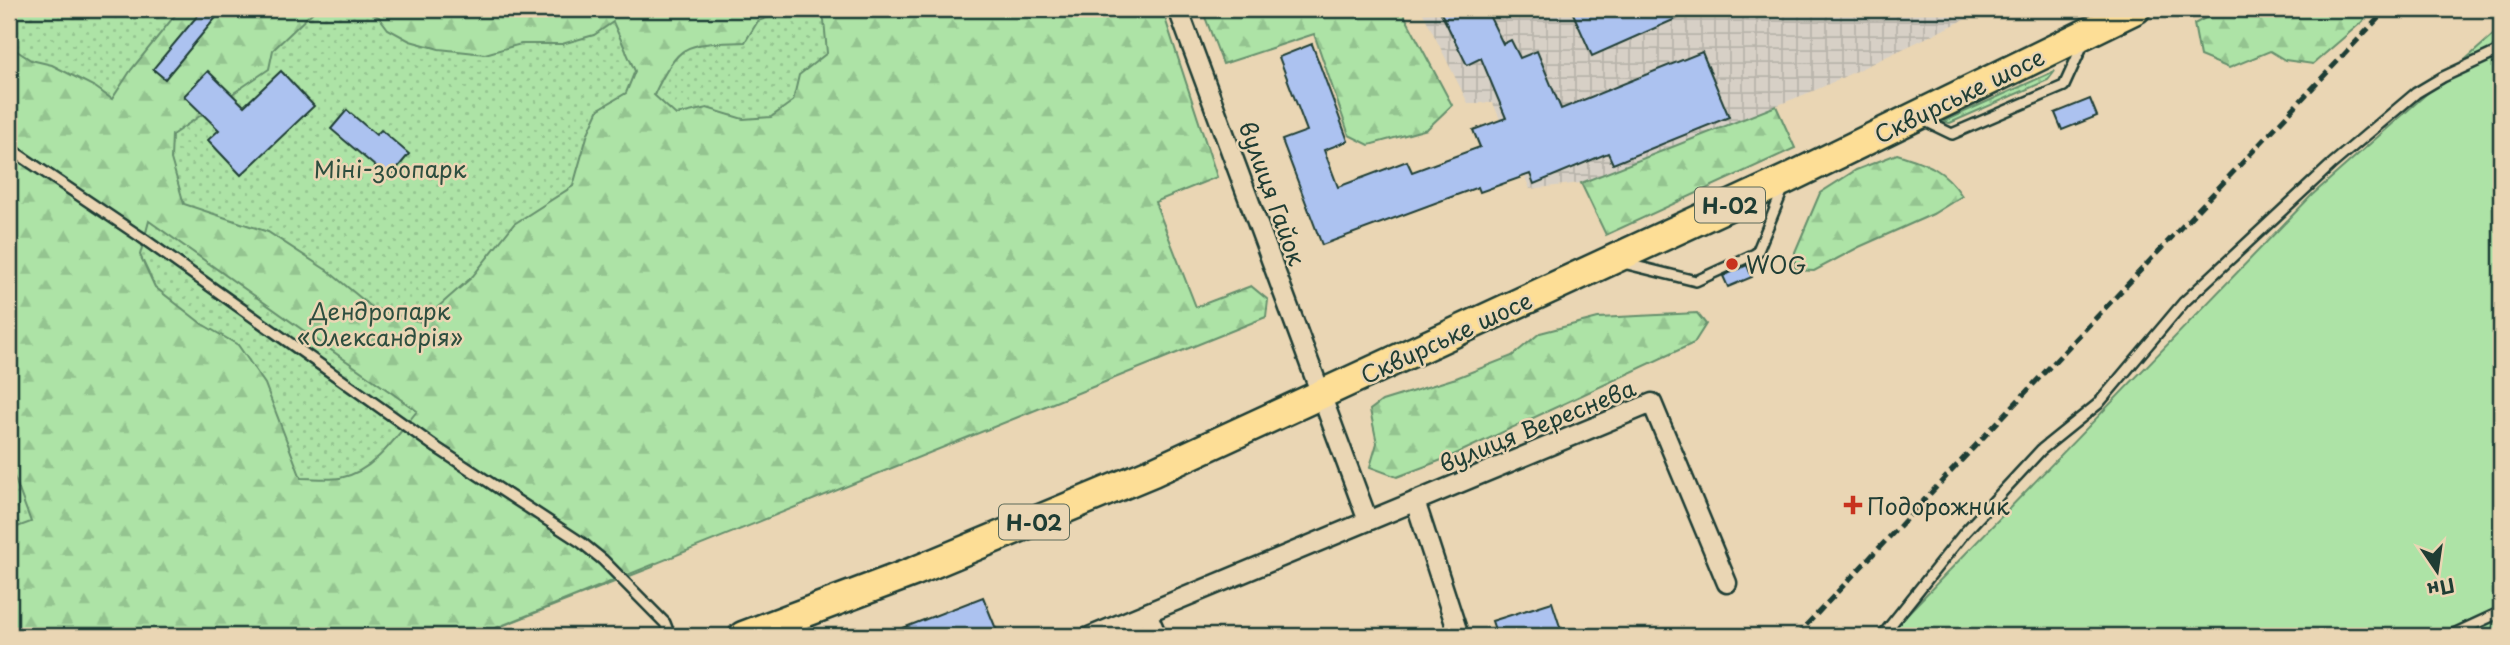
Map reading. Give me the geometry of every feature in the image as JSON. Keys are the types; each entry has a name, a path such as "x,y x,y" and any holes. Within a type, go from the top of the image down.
{"main road":[{"name":"Сквирське шосе","path":"743,636 913,572 1153,472 1787,179 2136,9"}],"street":[{"name":"вулиця Гайок","path":"1178,9 1368,521"},
{"name":"вулиця Вереснева","path":"1415,501 1653,403 1727,583"},
{"path":"1091,636 1415,501 1459,636"},
{"path":"1147,613 1157,636"}],"lane":[{"path":"1915,117 1952,134 2064,86 2088,32"},
{"path":"1882,636 1965,533 2041,450 2098,404 2184,302 2332,164 2416,93 2442,77 2501,50"},
{"path":"9,148 141,237 437,448 582,543 603,560 664,623 670,636"},
{"path":"1611,260 1696,281 1744,259 1757,253 1787,179"},
{"path":"2449,636 2501,612"}],"shaded area":[{"path":"1421,9 1987,9 1818,89 1591,180 1530,189 1493,103 1468,103"}],"green space":[{"name":"Дендропарк «Олександрія»","path":"9,9 1020,9 653,567 476,636 9,636"},
{"name":"Дендропарк «Олександрія»","path":"180,9 316,9 273,50 269,69 172,135 171,159 184,204 268,232 328,271 373,308 421,322 472,277 514,224 573,186 588,133 599,109 626,93 635,71 613,22 594,35 562,44 521,44 485,54 439,49 410,41 388,29 379,17 363,9 785,9 786,11 758,21 745,42 706,44 680,53 654,95 676,115 707,108 743,119 771,117 793,101 799,75 827,53 824,20 816,9 1162,9 1217,177 1155,202 1196,307 1251,286 1268,300 1266,317 476,636 9,636 9,530 31,522 9,463 9,46 31,60 52,65 95,87 112,99 131,70","holes":["149,221 417,411 384,452 364,469 340,478 301,478 265,384 238,345 202,324 155,287 140,255"]},
{"path":"1202,9 1401,9 1452,105 1427,129 1369,145 1349,135 1314,34 1223,64"},
{"path":"2222,9 2377,9 2313,64 2285,60 2270,51 2229,68 2200,56 2194,24"},
{"path":"2501,28 2501,636 1886,636 2312,195"},
{"path":"2055,71 2048,80 1950,123 1942,122"},
{"path":"1776,106 1795,148 1606,235 1581,183"},
{"path":"1897,154 1942,173 1962,196 1933,214 1859,247 1814,271 1795,270 1795,252 1820,193 1856,170"},
{"path":"1697,313 1706,324 1694,343 1447,458 1397,477 1370,467 1377,443 1370,410 1382,401 1456,378 1512,356 1540,333 1598,318"}],"building":[{"path":"203,9 223,9 165,79 153,69"},
{"path":"1439,9 1486,9 1503,44 1511,40 1520,58 1537,51 1561,109 1702,52 1729,117 1613,164 1608,153 1534,184 1530,174 1480,192 1478,187 1322,245 1282,140 1307,131 1279,57 1312,44 1348,141 1324,150 1338,187 1407,161 1412,172 1480,147 1473,130 1506,118 1481,58 1467,65"},
{"path":"1571,9 1698,9 1592,56"},
{"path":"208,71 244,106 281,71 314,106 241,175 208,140 219,130 184,96"},
{"path":"2090,99 2097,116 2062,130 2055,113"},
{"path":"347,110 376,135 381,130 409,154 389,178 331,129"},
{"path":"1747,265 1752,277 1728,287 1723,276"},
{"path":"983,597 999,636 885,636 885,635"},
{"path":"1552,602 1563,636 1497,636 1492,621"}],"railway":[{"path":"1796,636 2387,9"}],"place":[{"name":"WOG","path":"1732,264"},
{"name":"Подорожник","path":"1853,505"}],"park label":[{"name":"Міні-зоопарк","path":"390,168"}]}
